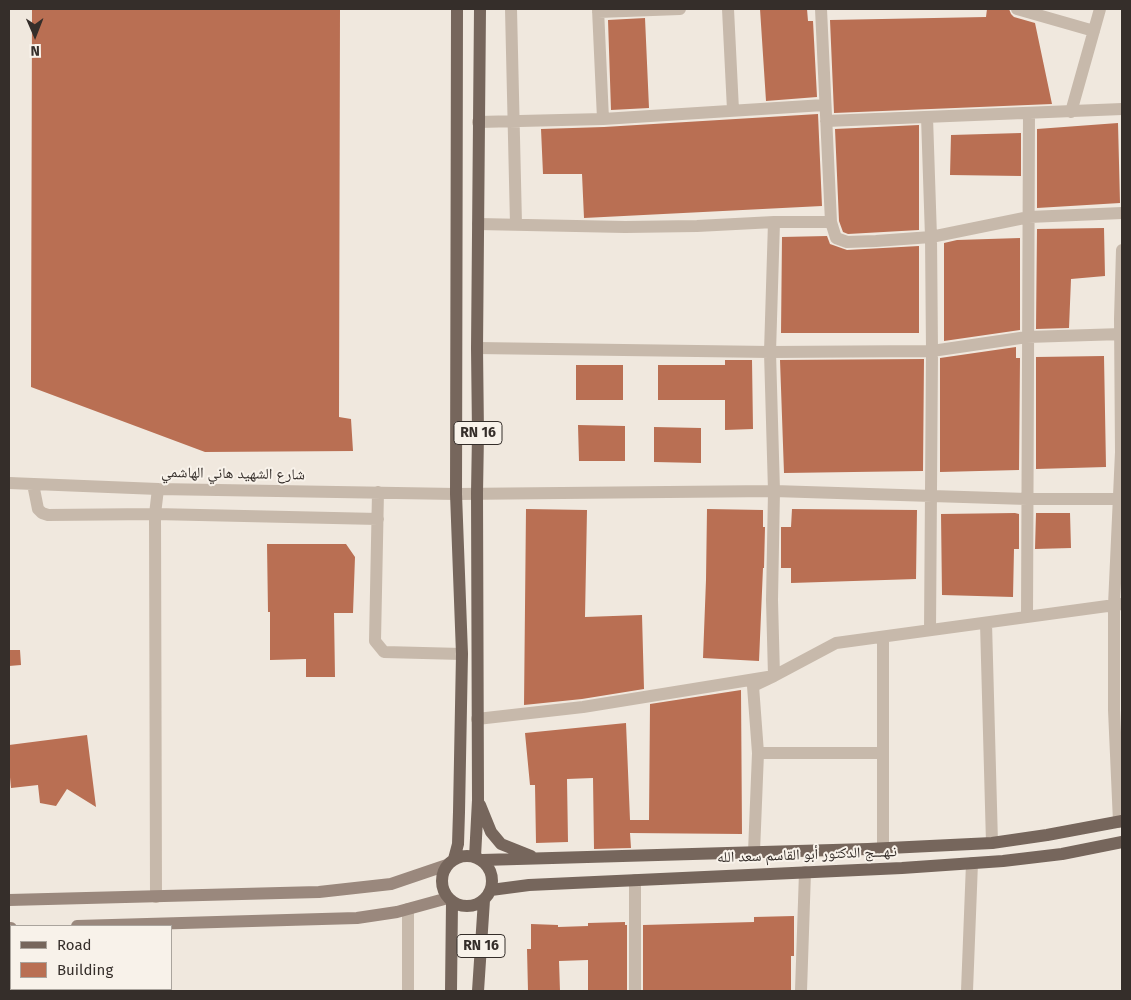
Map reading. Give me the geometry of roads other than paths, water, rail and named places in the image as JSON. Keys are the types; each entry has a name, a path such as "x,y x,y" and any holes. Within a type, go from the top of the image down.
{"main road":[{"name":"RN 16","path":"451,862 458,844 462,654 456,494 457,9"},
{"name":"RN 16","path":"478,859 477,348 480,9"},
{"path":"456,434 478,434"},
{"path":"478,800 488,826 501,844 538,859"},
{"name":"نـهـــج الدكتور أبو القاسم سعد الله","path":"478,859 538,859 992,843 1121,822"},
{"name":"نـهـــج الدكتور أبو القاسم سعد الله","path":"488,895 529,885 972,863 1062,854 1122,842"},
{"path":"9,900 156,898 319,892 390,884 465,856 478,859 488,866 493,882 488,895 472,906 458,905 450,900 442,885 442,878 451,862"},
{"name":"RN 16","path":"478,991 488,895"},
{"name":"RN 16","path":"450,900 452,991"},
{"path":"112,925 357,918 450,900"}],"street":[{"path":"511,9 516,224"},
{"path":"602,119 598,10 680,9"},
{"path":"728,9 733,110"},
{"path":"821,9 830,222 836,238 847,242 931,237 1029,217 1122,213"},
{"path":"1017,9 1094,31"},
{"path":"1071,112 1100,9"},
{"path":"478,122 602,119 824,105"},
{"path":"826,121 1122,109"},
{"path":"1028,617 1027,337 1029,113"},
{"path":"927,117 932,351 930,630"},
{"path":"478,224 697,226 774,222 830,222"},
{"path":"774,222 770,352 774,491 772,600 774,676"},
{"path":"1121,822 1114,710 1121,452 1122,250"},
{"path":"477,348 770,352 932,351 1027,337 1121,334"},
{"name":"شارع الشهيد هاني الهاشمي","path":"9,483 158,489 456,494 774,491 1027,499 1120,499"},
{"path":"33,484 38,508 42,513 48,515 155,514 378,519"},
{"path":"156,898 155,514 158,489"},
{"path":"378,492 374,641 384,652 462,654"},
{"path":"754,852 758,753 753,686 836,643 1118,604"},
{"path":"986,623 992,843"},
{"path":"883,637 883,848"},
{"path":"478,719 583,707 774,676"},
{"path":"758,753 883,752"},
{"path":"967,991 972,863"},
{"path":"801,991 805,872"},
{"path":"635,880 635,991"},
{"path":"408,909 408,991"}]}
